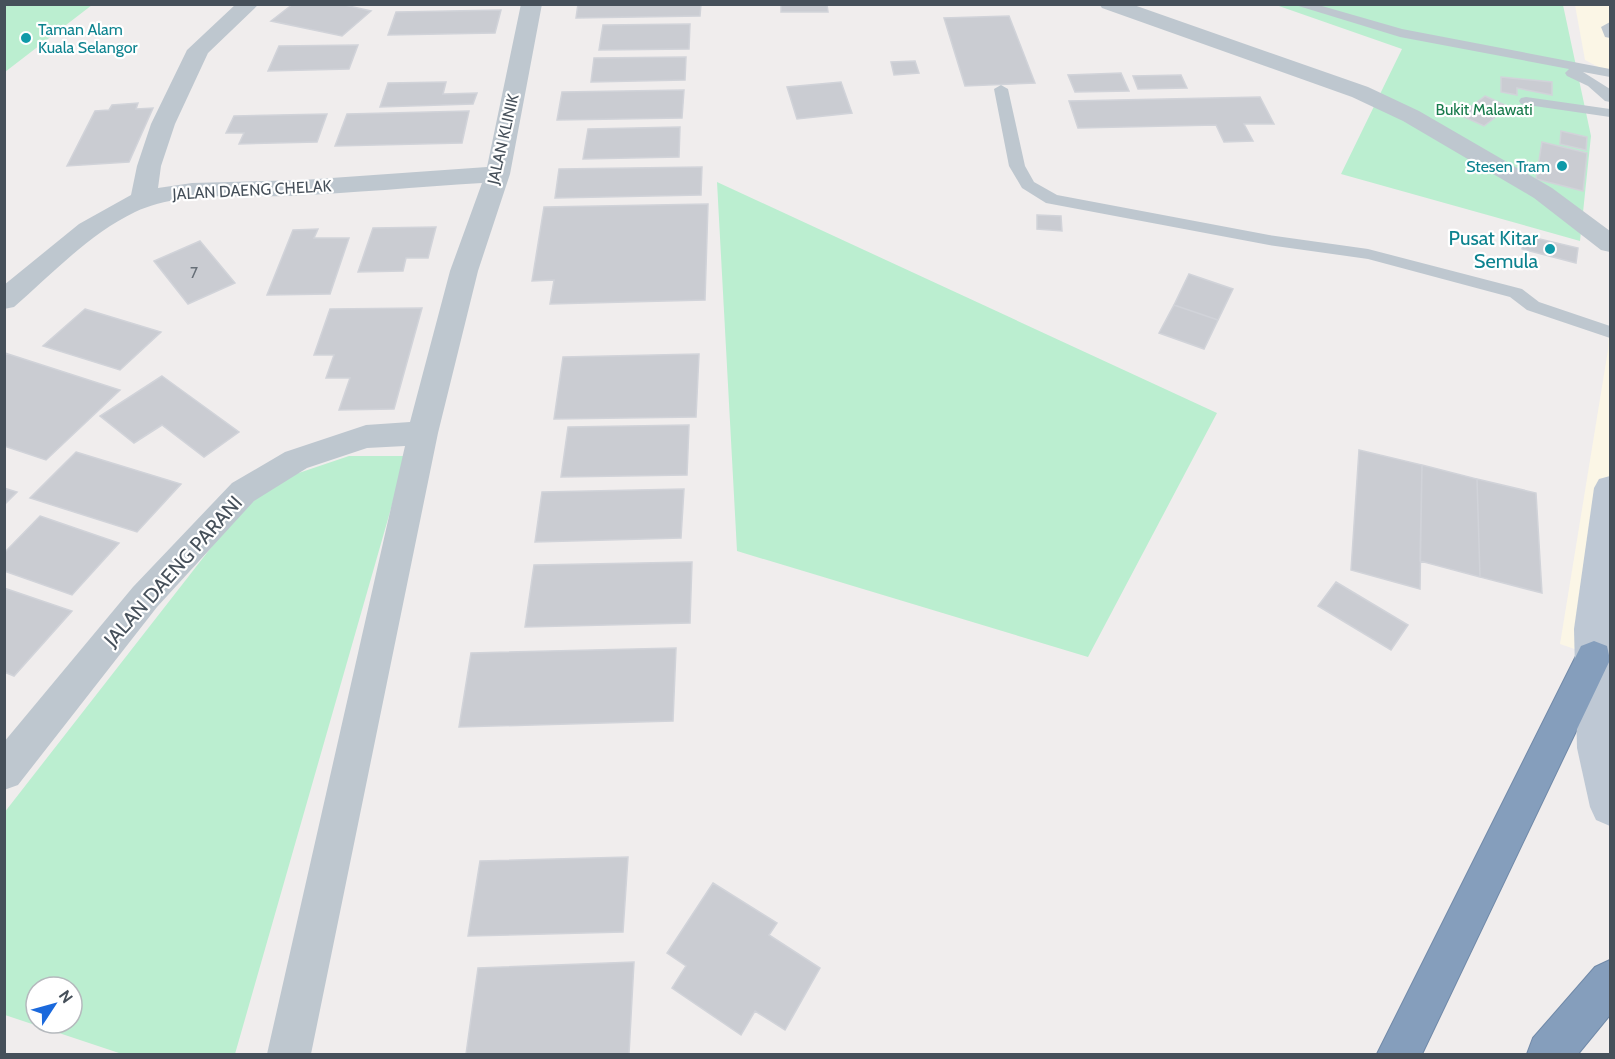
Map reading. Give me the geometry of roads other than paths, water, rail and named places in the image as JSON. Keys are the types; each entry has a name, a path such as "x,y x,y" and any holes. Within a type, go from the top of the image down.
{"highway":[{"path":"1399,1054 1594,657"},
{"path":"1549,1054 1611,982"}],"street":[{"path":"143,200 149,166 163,124 198,50 249,4"},
{"name":"JALAN KLINIK","path":"289,1054 316,919 423,433 464,271 498,174 532,4"},
{"path":"1109,4 1360,93 1401,111 1543,193 1611,244"},
{"name":"JALAN DAENG CHELAK","path":"4,300 75,242 107,219 143,200 168,194 320,187 498,174"},
{"name":"JALAN DAENG PARANI","path":"4,772 145,597 243,492 296,460 366,437 423,433"},
{"path":"1611,488 1592,629 1596,748 1611,807"}],"lane":[{"path":"1298,4 1400,33 1611,73"},
{"path":"1611,26 1608,27 1611,34"},
{"path":"1533,59 1587,78 1607,92 1611,98"},
{"path":"1001,89 1017,166 1028,185 1052,199 1246,236 1368,254 1516,293 1533,306 1611,332"},
{"path":"1526,101 1611,113"}],"place":[{"name":"Taman Alam Kuala Selangor","path":"26,38"},
{"name":"Stesen Tram","path":"1562,166"},
{"name":"Pusat Kitar Semula","path":"1550,249"}],"park label":[{"name":"Bukit Malawati","path":"1484,109"}]}
